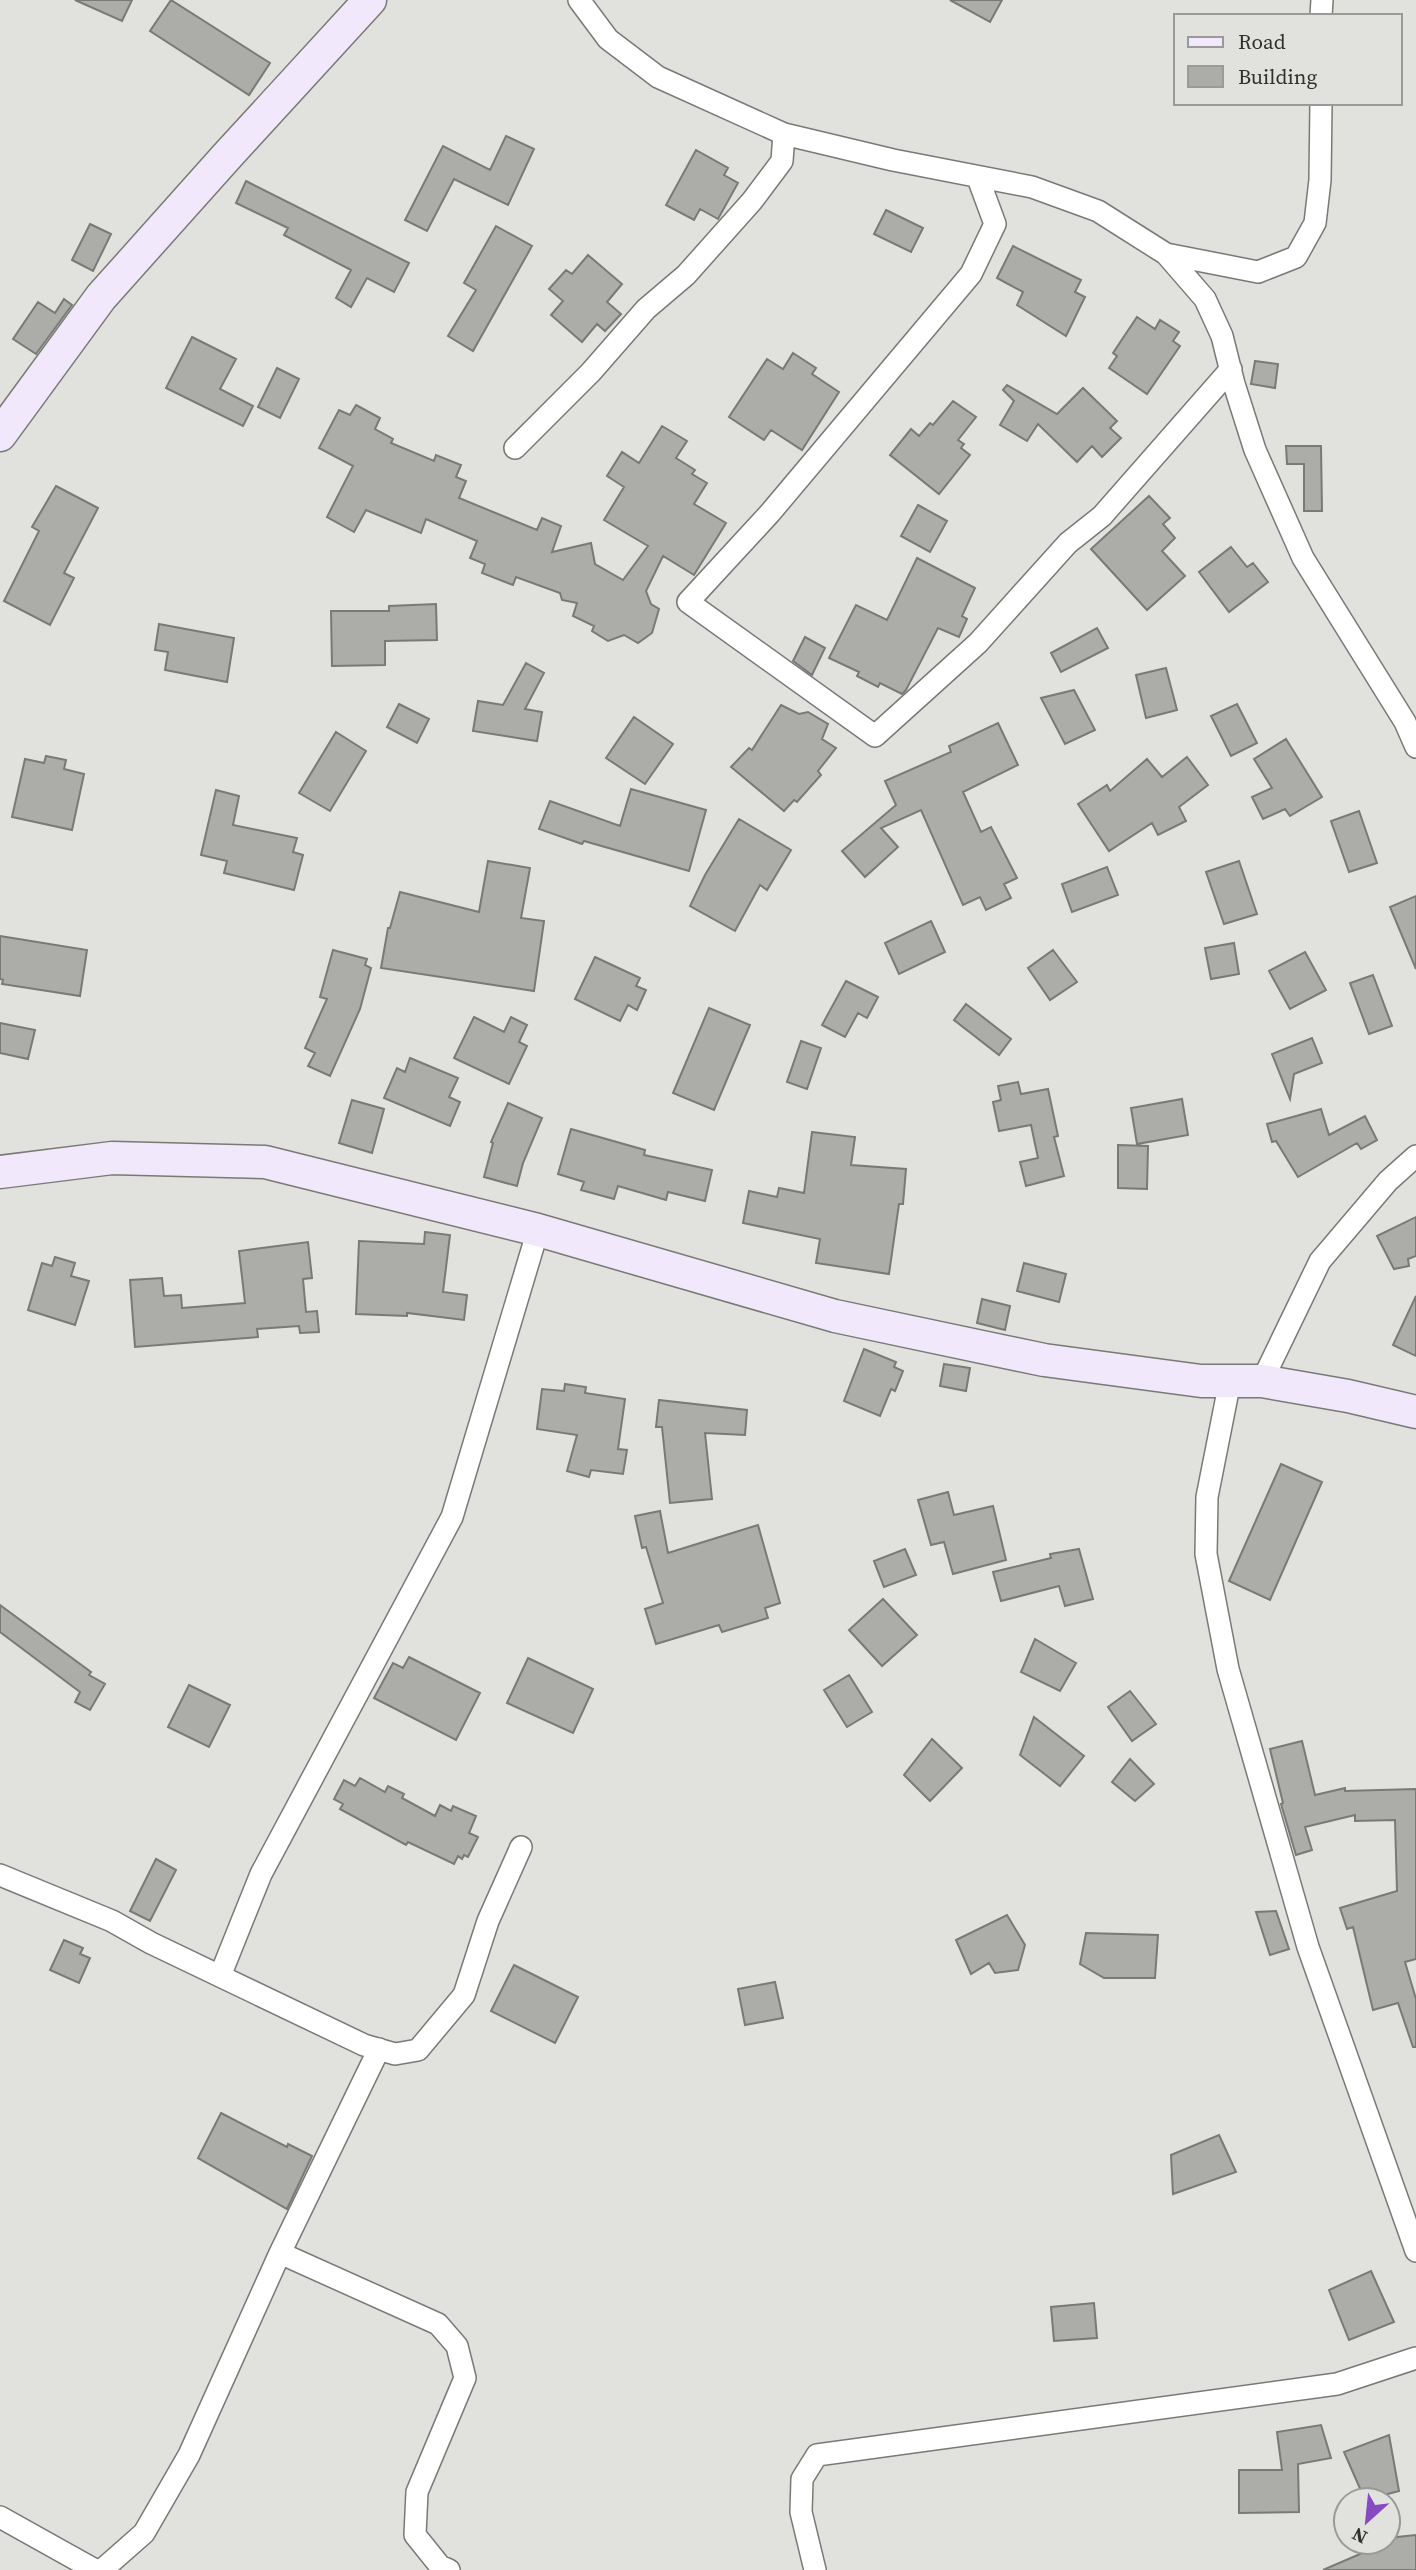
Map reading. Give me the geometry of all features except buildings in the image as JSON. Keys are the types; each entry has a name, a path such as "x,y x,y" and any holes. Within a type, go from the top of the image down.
{"street":[{"path":"0,435 101,297 370,0"},
{"path":"579,0 608,39 658,77 784,134 840,149 1032,187 1098,211 1166,254 1205,299 1222,336 1255,450 1303,558 1405,722 1416,747"},
{"path":"1166,254 1258,272 1296,257 1315,223 1320,180 1321,105"},
{"path":"515,448 591,372 646,309 686,275 752,201 782,161 784,134"},
{"path":"978,178 995,224 971,274 770,513 688,602 875,736 978,643 1069,542 1102,516 1231,369"},
{"path":"1262,1381 1320,1261 1388,1181 1416,1156"},
{"path":"0,1172 112,1158 265,1162 538,1230 835,1316 1044,1360 1201,1381 1262,1381 1348,1396 1416,1412"},
{"path":"219,1976 261,1874 452,1517 538,1230"},
{"path":"1230,1381 1207,1497 1206,1554 1228,1669 1308,1947 1416,2251"},
{"path":"0,1875 112,1921 151,1943 364,2045 395,2054 418,2050 464,1995 488,1922 521,1847"},
{"path":"102,2570 144,2533 189,2455 279,2253 379,2049"},
{"path":"279,2253 438,2324 457,2346 465,2378 417,2492 415,2535 440,2566 449,2570"},
{"path":"815,2570 801,2512 802,2480 817,2455 1337,2384 1416,2358"},
{"path":"0,2516 95,2570"}]}
